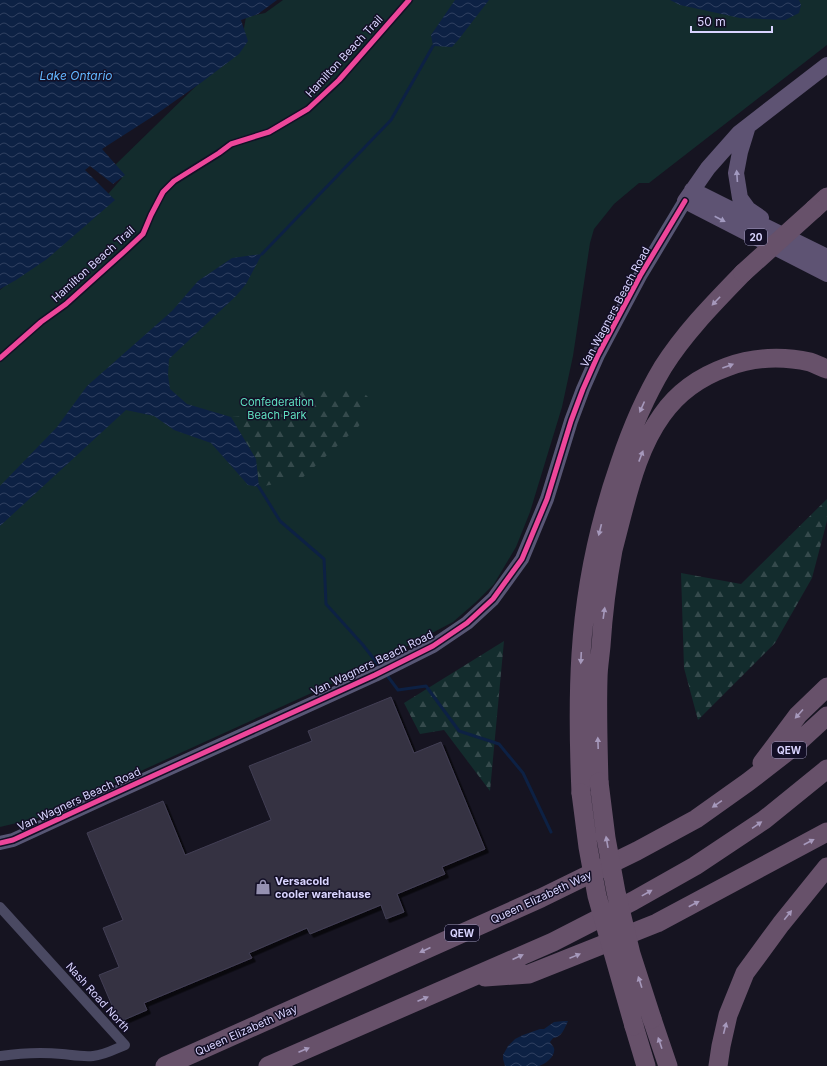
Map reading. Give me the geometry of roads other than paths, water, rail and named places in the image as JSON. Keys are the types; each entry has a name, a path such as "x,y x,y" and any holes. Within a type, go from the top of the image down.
{"highway":[{"path":"646,1066 597,896 588,848 581,793 578,746 581,654 585,609 597,544 611,489 626,444 643,404 663,367 710,307 743,273 820,203"},
{"path":"668,1066 631,954 616,892 606,838 599,782 597,727 598,678 603,615 614,550 628,493 641,454 651,432 663,413 693,384 715,371 734,364 755,359 784,359 810,362 827,369"},
{"path":"748,782 798,715 827,687"},
{"name":"Queen Elizabeth Way","path":"165,1066 541,898 638,851 696,819 748,782 792,748 827,716"},
{"path":"268,1066 553,942 633,901 696,866 764,820 827,769"},
{"path":"470,978 529,974 656,923 827,832"},
{"path":"718,1066 720,1046 728,1016 745,973 781,924 827,867"}],"main road":[{"path":"689,195 713,162 739,133 827,65"},
{"path":"749,125 740,152 736,173 740,198 748,210 764,221 772,229"},
{"name":"20","path":"689,195 748,218 827,257"},
{"name":"20","path":"689,195 827,274"}],"street":[{"name":"Van Wagners Beach Road","path":"0,843 13,840 433,646 467,623 493,599 522,559 547,499 571,421 598,355 640,276 689,195"},
{"name":"Nash Road North","path":"0,907 125,1045 105,1054 85,1057 40,1052 0,1056"}],"water":[{"name":"Lake Ontario","path":"0,0 277,0 258,14 241,20 248,41 239,54 155,115 102,149 125,175 113,184 90,166 85,170 115,200 47,259 0,289"},
{"path":"455,0 489,0 452,47 433,46 431,35"},
{"path":"670,0 799,0 801,5 799,13 785,20 740,18 680,5"},
{"path":"262,254 246,284 236,296 169,359 168,375 170,389 187,404 231,417 256,459 259,487 248,485 211,443 174,430 154,416 126,410 0,526 0,486 57,427 87,386 172,311 198,281 232,258"},
{"path":"568,1021 562,1032 550,1042 554,1048 554,1051 552,1057 547,1062 539,1066 505,1066 503,1055 508,1046 515,1039 540,1029 544,1029 554,1022"}],"waterway":[{"path":"262,254 391,120 433,46"},
{"path":"259,487 280,521 324,559 326,604 363,645 381,668"},
{"path":"386,674 398,690 426,686 459,731 499,744 523,773 551,832"}],"place":[{"name":"Versacold cooler warehause","path":"263,887"}],"park label":[{"name":"Confederation Beach Park","path":"277,408"}]}
